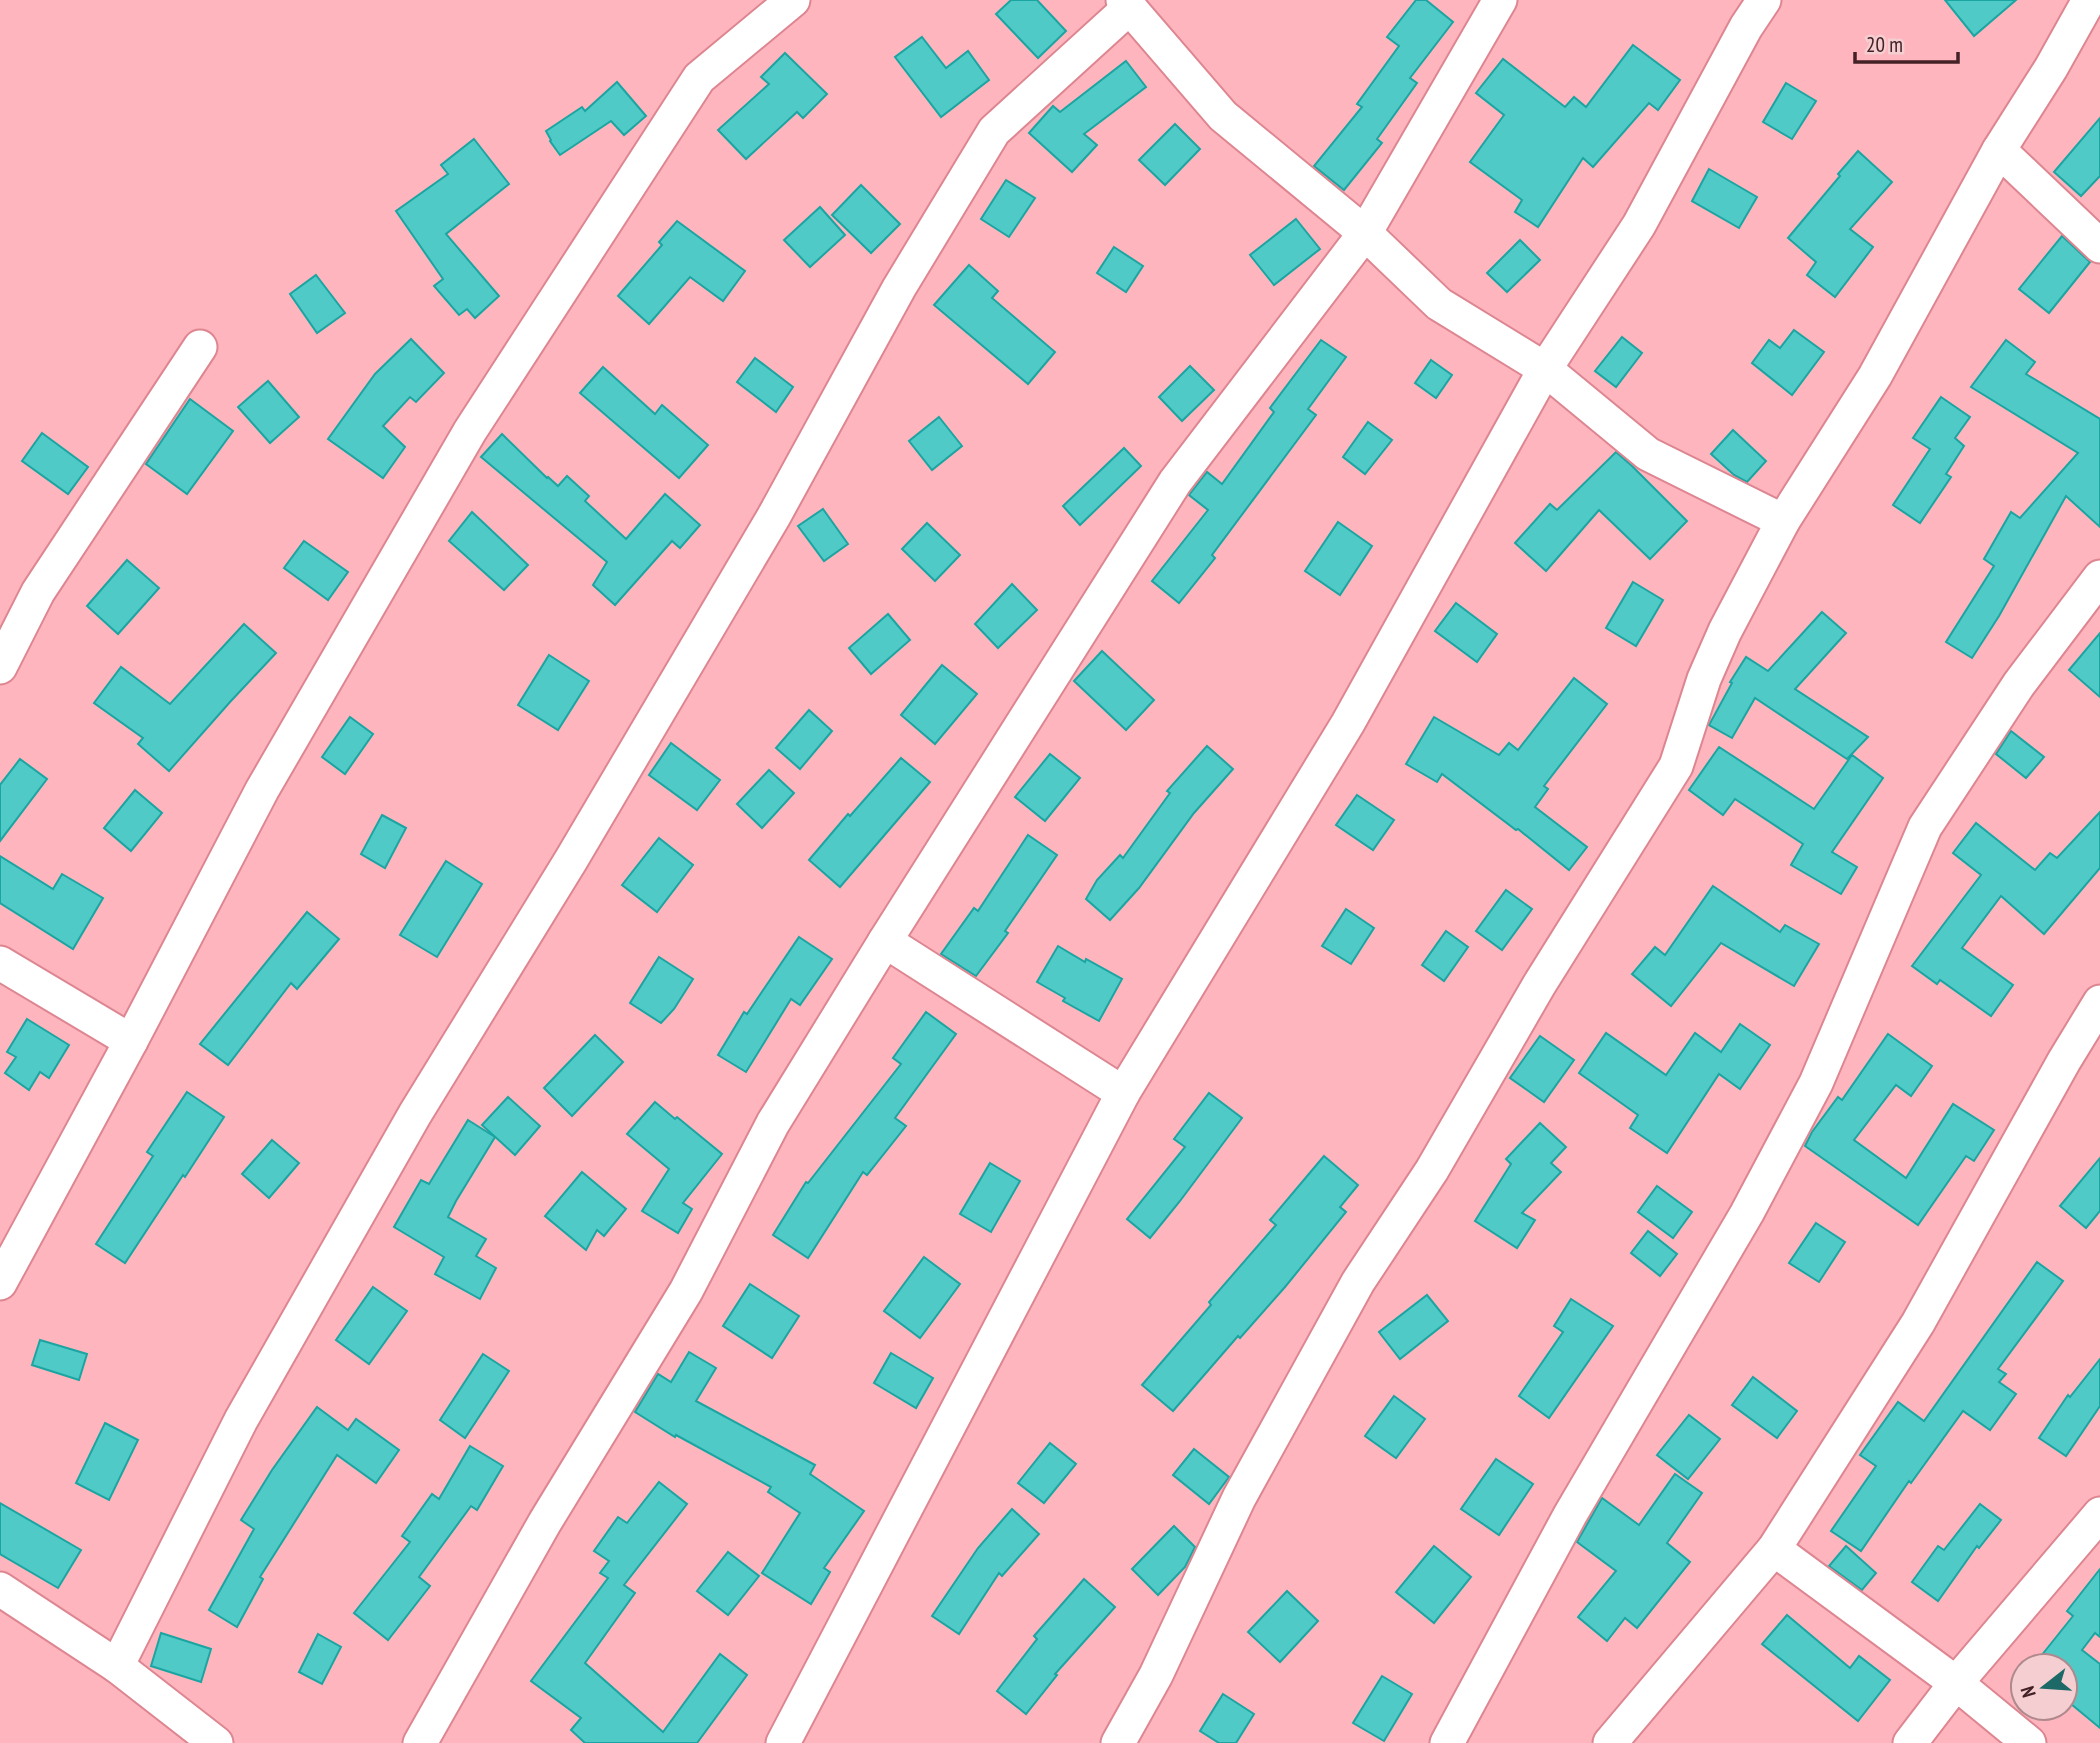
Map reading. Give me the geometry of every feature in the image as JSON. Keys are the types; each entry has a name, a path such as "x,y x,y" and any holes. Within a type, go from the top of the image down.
{"street":[{"path":"0,1283 131,1041 262,790 470,431 699,78 793,0"},
{"path":"420,1743 545,1522 686,1291 773,1123 885,941 1175,482 1365,233 1500,0"},
{"path":"783,1743 1123,1093 1348,723 1545,369 1639,225 1746,27 1764,0"},
{"path":"1118,1743 1156,1675 1239,1498 1358,1282 1432,1170 1539,985 1676,766 1704,679 1725,631 1783,521 1875,376 1999,150 2051,68 2089,0"},
{"path":"117,1666 241,1420 415,1114 571,860 774,516 899,288 994,131 1126,3 1223,116 1365,233 1439,304 1545,369 1648,454 1783,521"},
{"path":"1999,150 2100,246"},
{"path":"0,667 38,592 201,347"},
{"path":"1447,1743 1570,1516 1747,1213 1816,1083 1925,827 2019,684 2100,578"},
{"path":"885,941 1123,1093"},
{"path":"0,963 131,1041"},
{"path":"1611,1743 1774,1549 1918,1323 2063,1061 2100,1002"},
{"path":"1910,1743 1956,1683 2100,1514"},
{"path":"1774,1549 1956,1683 2029,1743"},
{"path":"0,1590 117,1666 216,1743"}],"building":[{"path":"1011,0 1037,0 1066,31 1038,58 996,14"},
{"path":"1416,0 1426,0 1453,22 1410,78 1417,83 1377,139 1382,143 1344,190 1314,166 1362,107 1357,104 1399,46 1387,37"},
{"path":"1945,0 2016,0 1974,36"},
{"path":"922,37 946,68 968,51 989,80 941,117 895,57"},
{"path":"1633,45 1680,80 1658,110 1649,103 1593,167 1583,158 1538,227 1515,212 1522,200 1470,162 1504,115 1476,93 1503,59 1565,107 1574,97 1586,107"},
{"path":"785,53 827,94 803,118 797,112 746,159 718,130 769,84 761,77"},
{"path":"1126,61 1146,87 1084,134 1097,145 1072,172 1029,133 1053,106 1060,112"},
{"path":"617,82 646,116 624,135 611,121 560,155 546,131 582,107 585,111"},
{"path":"1786,83 1816,101 1792,139 1763,122"},
{"path":"2100,118 2100,176 2081,196 2054,172"},
{"path":"1175,124 1200,149 1165,185 1139,160"},
{"path":"474,139 509,184 446,234 499,296 475,318 467,309 459,315 434,286 443,279 396,211 448,174 441,165"},
{"path":"1858,151 1892,182 1850,229 1873,247 1835,297 1807,275 1816,262 1788,238"},
{"path":"1709,169 1757,197 1739,228 1692,201"},
{"path":"1006,180 1035,198 1009,237 981,219"},
{"path":"861,185 900,224 871,253 832,215"},
{"path":"820,207 845,235 810,267 784,240"},
{"path":"1296,219 1320,249 1274,285 1250,255"},
{"path":"677,221 745,271 723,301 690,277 649,324 618,296 662,245 659,242"},
{"path":"2062,236 2090,262 2049,313 2019,289"},
{"path":"1520,240 1540,260 1507,292 1487,273"},
{"path":"1114,247 1143,266 1126,292 1097,273"},
{"path":"969,265 998,291 992,298 1055,352 1028,384 934,305"},
{"path":"316,275 345,313 317,333 290,294"},
{"path":"1794,330 1824,352 1792,395 1752,363 1769,340 1780,348"},
{"path":"1622,337 1642,353 1616,387 1595,371"},
{"path":"411,339 444,373 416,402 410,397 383,426 405,447 383,478 328,439 375,374"},
{"path":"1321,340 1346,357 1308,409 1316,415 1212,555 1215,558 1179,603 1152,581 1208,510 1189,495 1207,472 1222,484 1274,412 1270,408"},
{"path":"2006,340 2035,362 2026,374 2100,419 2100,527 2066,496 1999,616 1972,658 1946,642 1994,566 1984,559 2011,512 2020,518 2078,453 1971,387"},
{"path":"755,358 793,387 776,412 737,382"},
{"path":"1431,360 1452,375 1436,398 1415,383"},
{"path":"1190,366 1214,390 1182,421 1159,397"},
{"path":"603,367 655,414 662,405 708,445 679,478 580,393"},
{"path":"268,381 299,417 270,443 238,407"},
{"path":"1941,397 1970,417 1955,438 1964,446 1946,474 1951,477 1920,523 1893,505 1930,449 1913,438"},
{"path":"190,399 233,431 187,494 146,464"},
{"path":"939,417 962,446 932,470 909,441"},
{"path":"1368,422 1392,440 1365,474 1343,457"},
{"path":"1733,430 1766,461 1747,482 1734,475 1711,454"},
{"path":"42,433 88,467 68,494 22,461"},
{"path":"502,434 558,486 567,476 589,496 585,501 626,539 665,494 700,525 680,548 672,541 615,605 593,585 607,562 481,457"},
{"path":"1124,448 1141,466 1080,525 1063,506"},
{"path":"1616,452 1687,521 1650,559 1599,510 1546,571 1515,543 1550,504 1557,510"},
{"path":"823,509 848,544 824,561 798,526"},
{"path":"472,512 528,565 504,590 449,541"},
{"path":"1338,522 1372,546 1340,595 1305,571"},
{"path":"927,523 960,555 935,581 902,549"},
{"path":"304,541 348,572 328,600 284,568"},
{"path":"127,560 159,588 118,634 87,606"},
{"path":"1633,582 1663,600 1636,646 1606,628"},
{"path":"1012,584 1037,610 998,648 975,624"},
{"path":"1456,603 1497,634 1477,662 1435,631"},
{"path":"1822,612 1846,633 1795,689 1868,737 1847,759 1755,698 1732,738 1709,725 1732,683 1730,682 1746,657 1768,671"},
{"path":"888,614 910,640 871,674 849,648"},
{"path":"244,624 276,653 169,771 138,744 143,738 94,703 121,667 170,704"},
{"path":"2100,633 2100,697 2069,670"},
{"path":"1102,651 1154,700 1126,730 1074,681"},
{"path":"549,655 589,681 558,730 518,705"},
{"path":"942,665 977,694 935,744 901,715"},
{"path":"1574,678 1607,704 1544,786 1548,789 1535,807 1587,847 1569,870 1442,774 1437,782 1406,764 1434,717 1499,755 1509,743 1518,750"},
{"path":"809,710 832,731 800,769 776,748"},
{"path":"350,717 373,734 345,774 322,757"},
{"path":"2011,731 2044,757 2026,778 1996,754"},
{"path":"671,743 720,780 697,810 649,775"},
{"path":"1207,746 1233,769 1194,813 1139,888 1110,920 1086,899 1097,880 1120,855 1123,858 1170,793 1167,791"},
{"path":"1719,747 1814,809 1852,755 1883,778 1832,852 1857,867 1841,894 1791,865 1803,844 1735,799 1723,815 1689,790"},
{"path":"1050,754 1080,778 1045,821 1015,797"},
{"path":"901,758 930,782 840,887 809,860"},
{"path":"20,759 47,779 0,841 0,785"},
{"path":"769,770 794,793 762,828 737,804"},
{"path":"135,790 162,813 131,851 104,828"},
{"path":"1357,795 1394,820 1373,850 1336,825"},
{"path":"2100,812 2100,868 2044,934 2001,896 1962,948 2013,985 1991,1016 1940,980 1937,984 1912,966 1981,875 1953,853 1976,823 2035,870 2050,853 2057,858"},
{"path":"382,815 406,828 385,868 361,854"},
{"path":"1028,835 1057,855 1005,931 1008,933 976,976 941,954 974,908 978,911"},
{"path":"659,838 693,865 657,912 622,885"},
{"path":"0,856 53,889 62,874 103,898 73,949 0,903"},
{"path":"446,861 482,884 437,957 400,935"},
{"path":"1713,886 1780,932 1785,925 1819,944 1794,986 1721,943 1671,1006 1632,974 1655,947 1665,955"},
{"path":"1506,890 1532,909 1502,950 1476,931"},
{"path":"1346,909 1374,928 1351,964 1322,946"},
{"path":"307,912 339,939 297,989 291,983 228,1065 200,1044"},
{"path":"1446,931 1468,947 1444,981 1422,965"},
{"path":"799,937 832,959 800,1005 791,999 746,1072 718,1055 744,1012 747,1014"},
{"path":"1058,946 1122,979 1099,1021 1063,1001 1065,998 1037,982"},
{"path":"659,957 693,979 674,1009 661,1023 630,1003"},
{"path":"926,1012 956,1034 895,1118 906,1126 867,1175 863,1172 808,1258 773,1235 806,1182 808,1183 901,1064 893,1058"},
{"path":"27,1019 69,1045 49,1078 40,1072 29,1090 5,1073 16,1057 7,1052"},
{"path":"1740,1024 1770,1045 1740,1089 1719,1074 1667,1153 1630,1128 1638,1115 1579,1073 1606,1033 1666,1075 1695,1033 1721,1052"},
{"path":"1888,1034 1932,1066 1911,1096 1896,1085 1854,1140 1906,1178 1953,1104 1994,1130 1974,1161 1966,1156 1918,1225 1805,1146 1812,1132 1838,1097 1842,1100"},
{"path":"595,1035 623,1062 572,1116 544,1088"},
{"path":"1540,1036 1574,1060 1544,1102 1510,1078"},
{"path":"187,1092 224,1117 125,1263 96,1244 153,1156 147,1152"},
{"path":"1209,1093 1242,1118 1150,1238 1127,1219 1185,1147 1174,1139"},
{"path":"508,1097 540,1126 515,1155 482,1125"},
{"path":"655,1102 722,1154 683,1203 692,1209 678,1233 642,1211 669,1169 627,1134"},
{"path":"468,1120 495,1137 448,1217 486,1239 476,1256 496,1268 480,1299 435,1274 444,1257 394,1227 421,1180 429,1184"},
{"path":"1540,1123 1566,1147 1551,1163 1561,1172 1522,1213 1535,1220 1517,1248 1475,1221 1511,1164 1506,1159"},
{"path":"272,1140 299,1163 269,1198 242,1174"},
{"path":"1324,1156 1358,1185 1340,1207 1346,1212 1285,1287 1173,1411 1142,1385 1276,1225 1270,1220"},
{"path":"2100,1158 2100,1211 2086,1228 2060,1206"},
{"path":"990,1163 1020,1181 991,1232 960,1214"},
{"path":"582,1172 626,1209 604,1236 597,1230 586,1250 545,1216"},
{"path":"1657,1186 1692,1212 1673,1238 1638,1212"},
{"path":"1816,1223 1845,1242 1819,1282 1789,1263"},
{"path":"1648,1231 1677,1254 1660,1276 1631,1253"},
{"path":"924,1257 960,1284 920,1338 884,1311"},
{"path":"2037,1262 2063,1281 1998,1369 2006,1374 1999,1382 2016,1394 1990,1430 1963,1411 1911,1483 1909,1481 1861,1551 1831,1531 1876,1466 1860,1455 1898,1402 1924,1421"},
{"path":"750,1284 799,1316 772,1358 723,1326"},
{"path":"373,1287 407,1311 369,1364 336,1340"},
{"path":"1427,1295 1448,1321 1400,1359 1379,1332"},
{"path":"1571,1299 1613,1326 1549,1418 1519,1396 1563,1332 1554,1326"},
{"path":"40,1340 87,1354 79,1380 32,1365"},
{"path":"689,1352 716,1368 696,1401 815,1465 810,1474 864,1511 824,1568 830,1572 811,1604 762,1573 800,1513 768,1492 771,1487 676,1435 675,1437 635,1412 658,1374 671,1382"},
{"path":"891,1353 933,1378 916,1408 874,1383"},
{"path":"483,1354 509,1371 465,1438 440,1420"},
{"path":"2100,1359 2100,1406 2066,1456 2039,1438 2068,1395 2070,1397"},
{"path":"1753,1377 1797,1411 1777,1438 1732,1405"},
{"path":"1394,1396 1425,1419 1396,1458 1365,1436"},
{"path":"317,1407 348,1430 356,1419 399,1450 376,1483 337,1455 260,1577 263,1579 237,1627 209,1610 254,1529 241,1520 272,1470"},
{"path":"1689,1415 1720,1439 1688,1479 1657,1455"},
{"path":"105,1423 138,1440 109,1500 76,1483"},
{"path":"1050,1443 1076,1464 1044,1503 1018,1483"},
{"path":"470,1446 503,1466 477,1510 471,1506 419,1577 430,1586 388,1640 354,1613 410,1542 402,1536 432,1494 439,1499"},
{"path":"1194,1449 1229,1477 1209,1504 1173,1475"},
{"path":"1496,1459 1533,1484 1499,1535 1461,1509"},
{"path":"1675,1474 1702,1493 1667,1543 1690,1562 1637,1628 1625,1618 1607,1641 1578,1617 1616,1571 1577,1542 1602,1498 1639,1525"},
{"path":"659,1482 687,1504 624,1585 635,1593 585,1663 663,1732 720,1654 747,1675 697,1743 585,1743 571,1730 581,1718 531,1681 608,1578 600,1573 609,1561 594,1551 618,1517 627,1523"},
{"path":"0,1503 81,1550 58,1588 0,1554"},
{"path":"1980,1504 2001,1520 1979,1548 1977,1546 1938,1601 1912,1582 1938,1546 1944,1550"},
{"path":"1012,1509 1039,1534 1002,1576 999,1573 959,1634 932,1616 978,1548"},
{"path":"1174,1526 1195,1547 1185,1567 1158,1595 1132,1569"},
{"path":"1434,1546 1471,1577 1434,1623 1396,1592"},
{"path":"1846,1546 1876,1573 1862,1590 1829,1566"},
{"path":"728,1552 759,1576 728,1615 697,1591"},
{"path":"2100,1569 2100,1637 2095,1633 2082,1650 2100,1664 2100,1728 2079,1711 2079,1652 2044,1652 2073,1616 2067,1611"},
{"path":"1084,1579 1115,1607 1055,1674 1057,1675 1026,1714 997,1691 1037,1639 1034,1636"},
{"path":"1287,1591 1318,1621 1280,1662 1248,1632"},
{"path":"1787,1615 1850,1668 1859,1656 1890,1680 1858,1721 1762,1644"},
{"path":"161,1633 211,1649 201,1682 151,1666"},
{"path":"318,1634 341,1647 322,1684 299,1672"},
{"path":"1382,1676 1412,1694 1384,1741 1353,1723"},
{"path":"1223,1694 1254,1714 1236,1743 1219,1743 1200,1731"}]}
